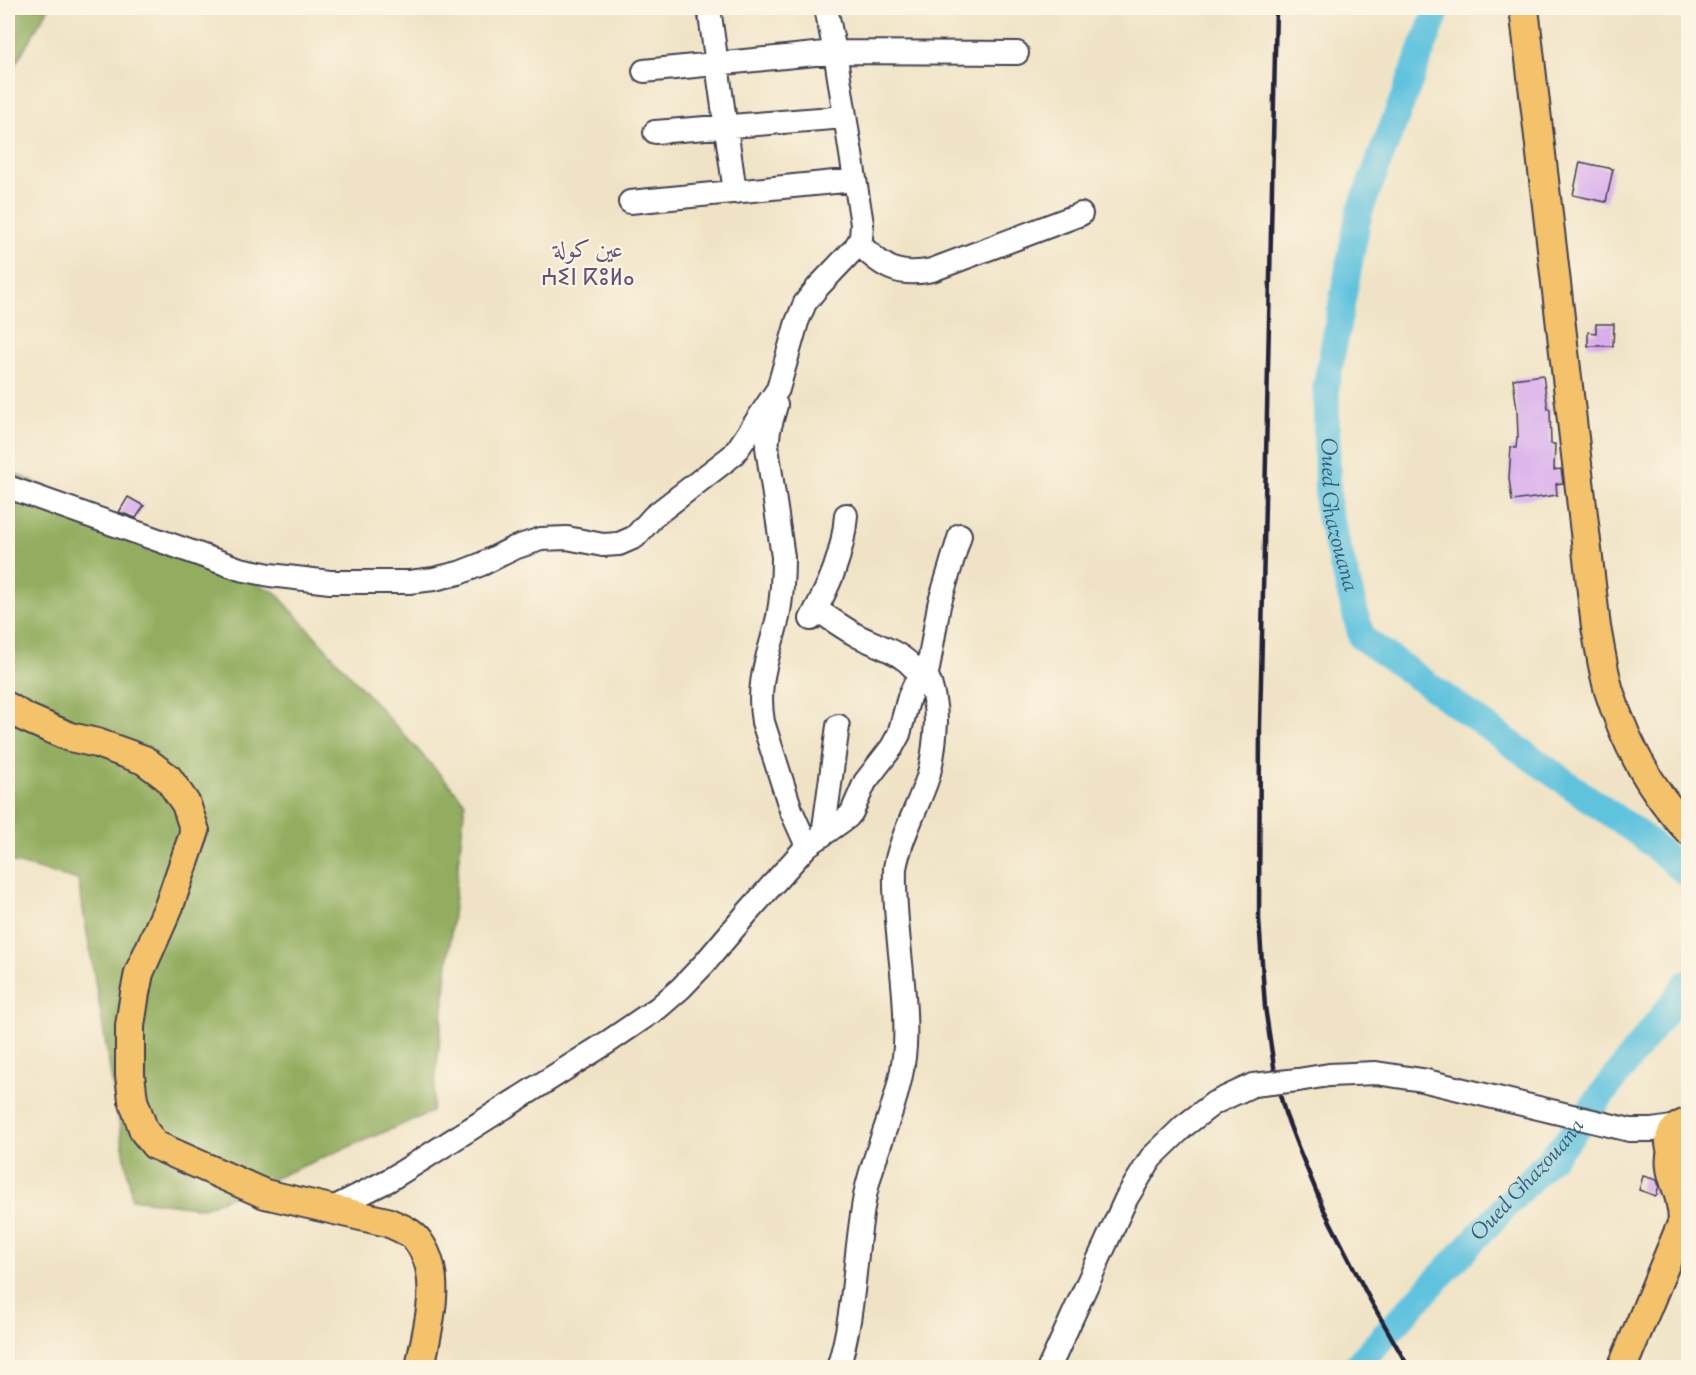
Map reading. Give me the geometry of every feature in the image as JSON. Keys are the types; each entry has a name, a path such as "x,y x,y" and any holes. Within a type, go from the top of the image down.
{"main road":[{"path":"1524,8 1595,615 1602,658 1609,689 1623,731 1647,778 1689,830"},
{"path":"8,707 24,717 70,737 97,743 144,760 168,778 186,804 195,831 169,906 139,973 132,1015 130,1075 133,1100 144,1131 155,1144 265,1194 387,1222 406,1230 418,1240 428,1260 432,1290 420,1368"},
{"path":"1622,1368 1686,1216 1670,1164 1681,1136"}],"street":[{"path":"709,8 735,192"},
{"path":"815,840 791,810 760,708 761,681 778,618 783,582 783,557 767,447 769,430 797,322 806,303 817,288 851,253 861,238 862,224 826,8"},
{"path":"644,71 835,52 1017,53"},
{"path":"655,132 845,117"},
{"path":"630,202 855,180"},
{"path":"858,243 884,266 903,272 922,272 1081,214"},
{"path":"8,487 240,569 330,582 409,582 434,579 459,573 514,548 541,539 567,538 610,546 635,537 654,516 733,455 778,389"},
{"path":"838,1368 847,1332 866,1192 898,1088 904,1060 905,1029 895,868 928,777 934,749 936,706 931,684 911,663 814,614 827,591 840,554 845,535 846,515"},
{"path":"331,1209 399,1174 658,1008 704,964 748,912 815,840 843,822 852,812 865,782 888,754 896,740 909,697 930,664 941,596 960,535"},
{"path":"815,840 838,726"},
{"path":"1049,1368 1126,1199 1150,1158 1184,1126 1214,1103 1253,1085 1329,1075 1376,1073 1422,1080 1630,1130 1652,1130 1681,1136"}],"green space":[{"path":"8,8 49,8 8,76"},
{"path":"8,470 275,592 465,802 432,1112 203,1208 132,1199 78,880 8,861"}],"building":[{"path":"1580,162 1613,169 1606,202 1573,195"},
{"path":"1596,324 1614,324 1613,346 1588,346 1588,332 1596,333"},
{"path":"1543,375 1548,409 1550,409 1551,444 1555,444 1554,470 1561,469 1563,483 1556,484 1557,495 1512,501 1509,478 1511,447 1516,448 1518,437 1513,379"},
{"path":"128,497 144,506 136,518 119,512"},
{"path":"1643,1176 1657,1180 1659,1186 1656,1196 1639,1190"}],"waterway":[{"name":"Oued Ghazouana","path":"1438,8 1359,213 1326,386 1328,510 1362,638 1643,837 1688,874"},
{"name":"Oued Ghazouana","path":"1354,1368 1565,1143 1688,982"}],"railway":[{"path":"1276,8 1260,725 1259,919 1265,1007 1276,1080 1298,1147 1324,1210 1368,1296 1409,1368"}],"district":[{"name":"عين كولة ⵄⵉⵏ ⴽⵓⵍⴰ","path":"588,265"}]}
